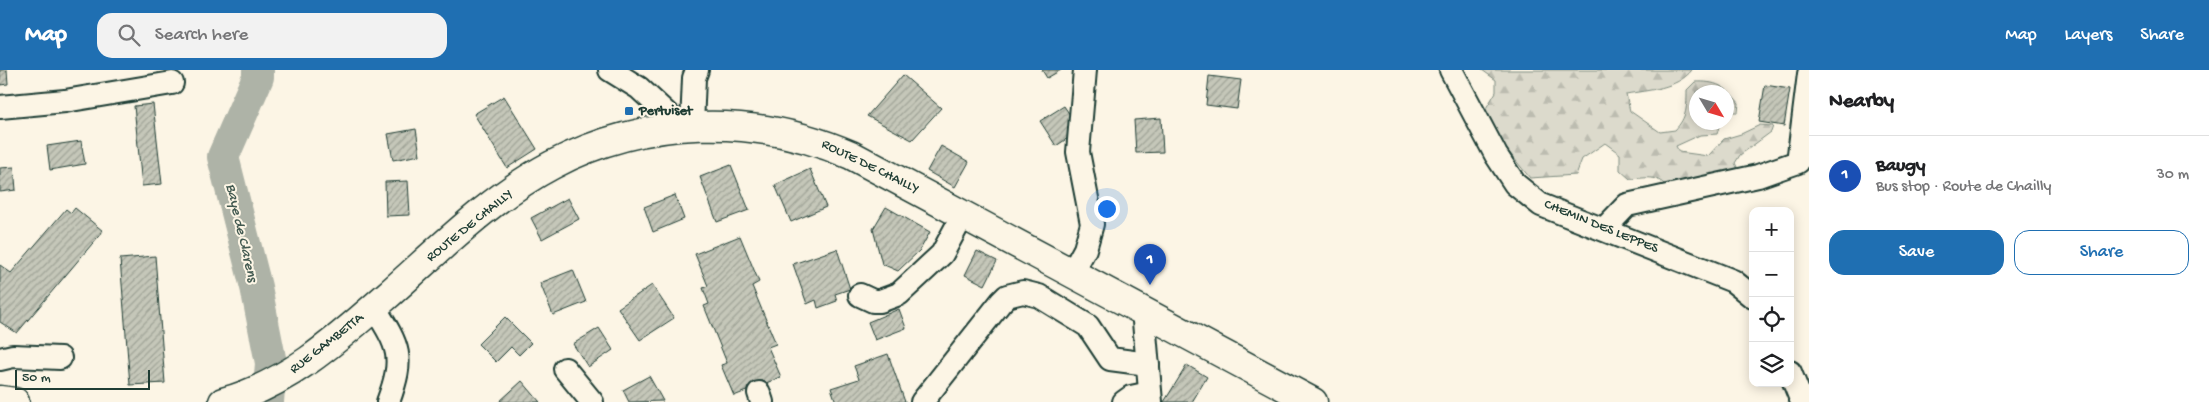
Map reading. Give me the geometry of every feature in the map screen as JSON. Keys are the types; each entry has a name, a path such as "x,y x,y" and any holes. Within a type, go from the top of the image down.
{"main road":[{"name":"ROUTE DE CHAILLY","path":"374,307 477,217 551,165 584,150 623,137 687,126 734,125 784,132 824,143 882,170 1313,402"},
{"name":"RUE GAMBETTA","path":"228,400 280,379 306,363 374,307"},
{"path":"0,400 15,402"}],"street":[{"path":"610,70 639,88 687,126"},
{"path":"687,126 696,70"},
{"path":"1072,273 1085,249 1092,224 1078,152 1085,70"},
{"name":"CHEMIN DES LEPPES","path":"1452,70 1496,155 1515,184 1541,204 1605,228 1733,281 1749,294"},
{"path":"1605,228 1627,205 1758,176 1798,162 1809,74"},
{"path":"0,107 65,101 172,83"},
{"path":"860,295 873,301 880,301 899,294 942,254 963,214"},
{"path":"922,402 1001,302 1007,296 1023,292 1039,296 1088,326 1110,359 1148,364"},
{"path":"374,307 392,335 398,351 399,366 388,402"},
{"path":"1124,402 1130,397 1150,397 1143,310"},
{"path":"0,359 12,356 60,358"},
{"path":"565,370 592,402"},
{"path":"1794,382 1802,402"}],"green space":[{"path":"1482,70 1692,70 1678,81 1662,88 1626,94 1630,111 1660,132 1675,130 1682,121 1687,102 1687,90 1689,88 1689,130 1718,130 1717,134 1700,135 1676,146 1679,152 1708,156 1724,139 1741,134 1760,125 1773,126 1771,132 1740,155 1735,163 1740,173 1669,189 1656,179 1630,179 1620,170 1620,154 1605,143 1582,159 1576,175 1530,178 1487,125 1483,113 1496,92 1496,80"},
{"path":"1695,82 1718,85 1692,85"},
{"path":"1734,97 1739,103 1738,112 1734,112"}],"building":[{"path":"0,70 7,70 8,84 0,85"},
{"path":"1042,70 1061,70 1047,78"},
{"path":"903,75 941,108 912,140 867,116"},
{"path":"1209,76 1241,80 1237,109 1206,105"},
{"path":"1765,85 1790,89 1784,126 1759,122"},
{"path":"504,96 537,149 507,168 474,114"},
{"path":"153,104 162,184 142,186 134,106"},
{"path":"1064,106 1080,130 1056,146 1040,121"},
{"path":"1161,118 1163,152 1136,153 1134,120"},
{"path":"416,129 420,155 393,160 388,134"},
{"path":"81,141 85,164 50,170 47,146"},
{"path":"941,146 969,162 955,187 927,171"},
{"path":"731,165 749,210 717,222 700,177"},
{"path":"14,167 16,190 0,192 0,168"},
{"path":"810,169 826,207 791,222 775,185"},
{"path":"408,181 410,215 386,216 385,182"},
{"path":"675,195 684,219 653,232 644,207"},
{"path":"568,198 579,219 542,239 531,218"},
{"path":"886,207 930,232 920,250 898,271 882,264 873,229"},
{"path":"75,208 103,231 17,333 0,322 0,265 11,273 66,209 71,213"},
{"path":"740,236 759,282 752,286 776,344 768,347 781,377 734,396 721,365 727,363 704,306 709,304 703,288 708,286 695,254"},
{"path":"837,249 850,289 835,294 837,301 818,308 816,300 807,304 793,264"},
{"path":"977,251 997,261 985,285 965,275"},
{"path":"155,256 165,383 130,385 120,259"},
{"path":"573,270 586,302 553,315 540,283"},
{"path":"652,285 674,318 640,340 618,308"},
{"path":"899,309 906,328 875,340 868,322"},
{"path":"505,317 531,343 519,355 511,347 496,362 478,344"},
{"path":"599,328 613,350 588,367 573,344"},
{"path":"888,354 905,402 836,402 831,388 859,379 854,366"},
{"path":"1187,365 1207,377 1192,402 1164,402"},
{"path":"649,376 663,401 629,402 623,390"},
{"path":"522,381 540,402 499,402"}],"waterway":[{"name":"Baye de Clarens","path":"258,70 258,77 223,157 256,287 271,363 268,402"}],"place":[{"name":"Pertuiset","path":"629,111"},
{"name":"Baugy","path":"1150,285"}]}
